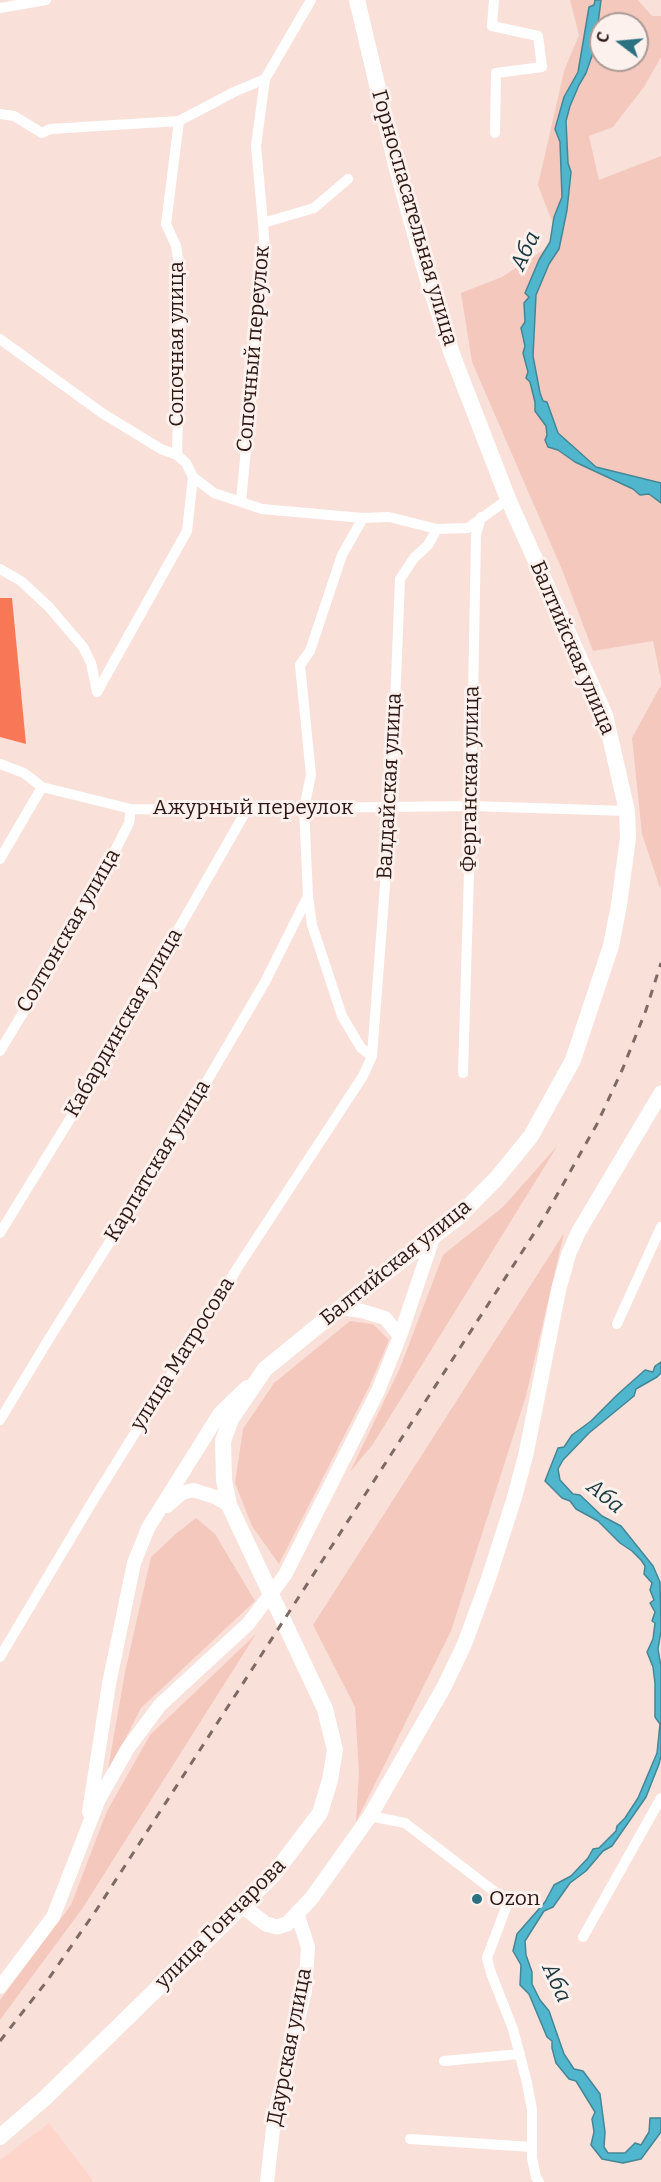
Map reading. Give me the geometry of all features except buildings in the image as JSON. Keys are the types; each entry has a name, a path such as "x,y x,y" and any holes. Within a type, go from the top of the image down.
{"main road":[{"name":"Горноспасательная улица","path":"357,0 396,165 425,270 452,354 508,499"},
{"name":"Балтийская улица","path":"246,1545 229,1505 224,1479 224,1441 231,1419 265,1369 456,1219 496,1179 531,1136 573,1060 611,946 626,849 627,812 605,715 508,499"},
{"path":"242,1906 267,1924 277,1927 287,1924 317,1890 370,1816 444,1687 465,1643 488,1580 526,1454 559,1288 569,1252 579,1231 661,1093"},
{"name":"улица Гончарова","path":"0,2137 46,2097 274,1874 320,1813 330,1780 335,1750 325,1709 246,1545"}],"street":[{"path":"0,8 46,0"},
{"path":"263,224 256,146 265,79 311,0"},
{"path":"494,0 492,26 538,36 542,67 496,73 495,133"},
{"path":"0,114 14,116 42,133 50,129 179,121 234,92 265,79"},
{"name":"Сопочная улица","path":"179,121 166,224 176,246 181,276 177,454 194,477"},
{"name":"Сопочный переулок","path":"241,501 265,253 263,224 314,208 348,180"},
{"path":"0,339 102,413 161,448 177,454"},
{"path":"194,477 214,493 262,509 363,518 389,518 437,529 468,528 508,499"},
{"path":"0,569 21,581 49,607 83,646 91,663 98,692 187,531 194,477"},
{"name":"Карпатская улица","path":"363,518 342,555 310,651 300,665 310,775 304,808 308,896 312,925 342,1016 361,1048 372,1056"},
{"name":"Ферганская улица","path":"463,1073 476,535 481,518"},
{"name":"Валдайская улица","path":"372,1056 391,807 400,579 414,558 428,545 437,529"},
{"name":"Ажурный переулок","path":"0,764 24,773 42,787 131,809 246,811 471,806 627,812"},
{"path":"0,859 42,787"},
{"name":"Солтонская улица","path":"0,1051 86,908 129,823 131,809"},
{"name":"Кабардинская улица","path":"0,1233 75,1109 246,811"},
{"name":"Карпатская улица","path":"0,1420 156,1168 265,982 308,896"},
{"name":"улица Матросова","path":"0,1657 94,1498 237,1267 363,1076 372,1056"},
{"path":"617,1324 661,1227"},
{"path":"0,1987 53,1917 99,1799 128,1748 160,1705 248,1624 285,1575 378,1391 400,1336 434,1235"},
{"path":"340,1308 362,1311 385,1318 400,1336"},
{"path":"85,1835 126,1593 134,1563 148,1528 220,1413 265,1369"},
{"path":"148,1528 172,1500 182,1493 193,1490 229,1505"},
{"path":"583,1937 661,1798"},
{"path":"370,1816 405,1823 508,1902 487,1958 520,2054 532,2110 532,2158 536,2177 540,2182"},
{"name":"Даурская улица","path":"267,2182 275,2112 305,1991 308,1947 297,1913"},
{"path":"444,2061 520,2054"},
{"path":"410,2139 532,2147"}],"shaded area":[{"path":"570,0 638,0 648,12 589,12 589,72 649,72 649,13 652,16 661,16 661,57 644,87 613,127 589,136 599,180 661,156 661,680 653,641 593,651 563,572 472,362 461,293 502,277 559,240 538,185 564,71 579,35"},
{"path":"0,598 12,598 26,744 0,737"},
{"path":"661,685 660,888 642,834 632,738"},
{"path":"558,1145 373,1444 350,1472 400,1368 443,1255 503,1207"},
{"path":"564,1233 526,1396 451,1631 356,1822 359,1772 355,1707 313,1625"},
{"path":"350,1321 373,1324 389,1340 369,1387 279,1564 252,1526 235,1483 243,1429 274,1383"},
{"path":"196,1518 215,1534 255,1601 141,1708 107,1775 125,1672 151,1557"},
{"path":"256,1634 82,1909 0,2020 0,2000 71,1905 107,1811 150,1735"},
{"path":"49,2123 94,2182 0,2182 0,2160"}],"water":[{"path":"595,0 601,0 600,12 589,12 589,64 570,106 566,121 568,163 571,172 567,210 559,249 549,264 536,295 533,356 540,393 543,401 547,402 558,433 596,467 661,483 661,503 649,494 640,495 633,489 548,447 545,440 546,426 535,411 530,382 526,378 528,372 523,353 525,346 521,328 525,322 524,303 529,297 525,293 539,260 550,242 554,217 562,197 560,142 555,129 564,97 578,72 589,7 594,5"},
{"path":"661,1362 661,1373 636,1389 634,1396 589,1433 563,1460 558,1469 560,1480 573,1494 580,1495 602,1516 621,1526 653,1566 660,1582 661,1631 658,1649 661,1667 661,1756 646,1797 612,1846 603,1851 586,1871 570,1883 553,1907 544,1911 525,1941 526,1955 532,1972 532,1984 549,2011 564,2054 574,2069 583,2071 600,2094 605,2132 604,2147 608,2153 625,2153 635,2143 641,2145 649,2132 650,2118 661,2118 661,2132 641,2159 623,2163 602,2159 591,2145 594,2132 592,2119 595,2112 576,2081 569,2079 556,2063 552,2041 547,2037 529,1994 520,1985 521,1965 513,1951 517,1934 545,1902 554,1885 571,1876 588,1858 593,1849 599,1848 616,1831 617,1826 638,1798 657,1753 660,1724 655,1717 655,1683 653,1667 647,1652 653,1639 655,1623 652,1621 655,1612 650,1603 654,1600 650,1590 652,1583 644,1574 645,1566 632,1551 620,1543 598,1521 576,1509 570,1501 562,1498 545,1481 558,1448 564,1447 572,1435 591,1421 645,1370 653,1372 655,1366"}],"railway":[{"path":"0,2041 47,1981 97,1909 544,1218 597,1124 623,1068 646,1010 661,963"}],"place":[{"name":"Ozon","path":"477,1899"}],"water label":[{"name":"Аба","path":"526,251"},
{"name":"Аба","path":"605,1497"},
{"name":"Аба","path":"556,1983"}]}
